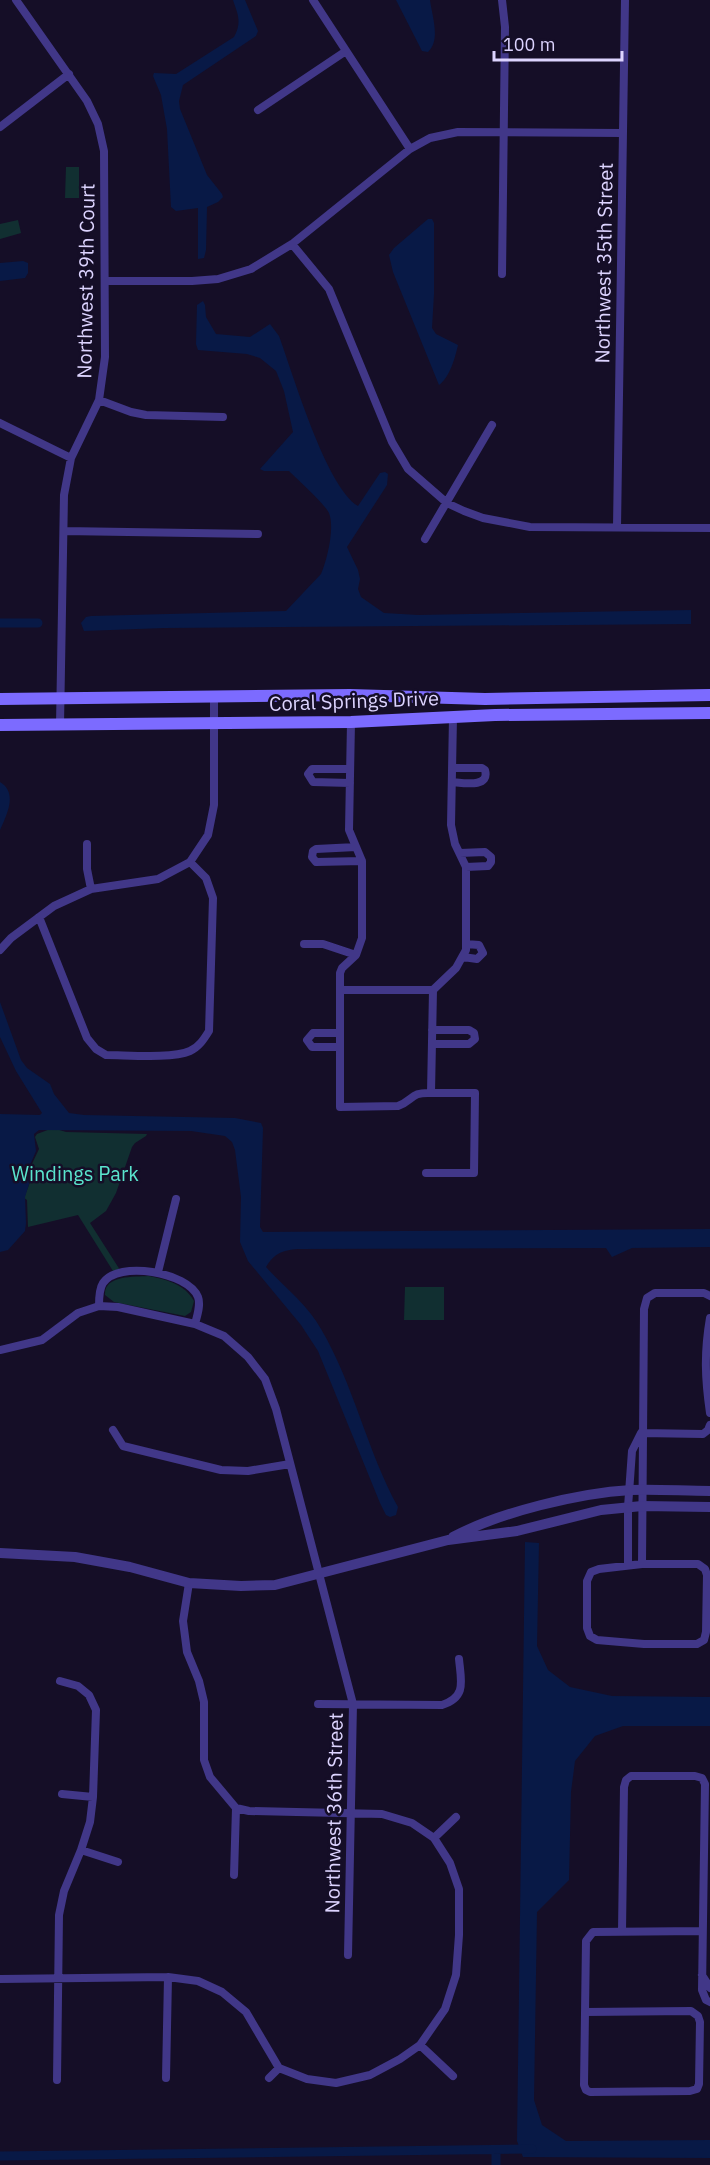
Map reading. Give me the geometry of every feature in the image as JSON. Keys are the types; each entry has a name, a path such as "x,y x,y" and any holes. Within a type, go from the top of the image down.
{"main road":[{"name":"Coral Springs Drive","path":"0,699 350,695 485,699 710,695"},
{"name":"Coral Springs Drive","path":"0,725 351,722 453,717 710,713"}],"street":[{"name":"Northwest 39th Court","path":"16,0 87,101 98,124 104,151 107,281 105,357 99,400 70,458 64,495 60,725"},
{"path":"313,0 410,149"},
{"path":"502,0 505,27 502,274"},
{"name":"Northwest 35th Street","path":"616,527 625,0"},
{"path":"258,110 346,51"},
{"path":"0,127 69,75"},
{"path":"107,281 218,279 251,269 292,244 410,149 430,138 458,132 503,130 622,133"},
{"path":"292,244 329,289 392,442 408,469 447,503 464,512 506,524 530,527 710,528"},
{"path":"99,400 130,412 146,415 223,417"},
{"path":"0,423 70,458"},
{"path":"425,539 492,425"},
{"path":"64,531 258,534"},
{"path":"0,950 11,938 54,906 91,889 158,879 190,862 208,835 214,805 214,698"},
{"path":"340,990 433,990 464,957 466,867 455,844 451,825 453,717"},
{"path":"351,722 349,830 362,861 362,938 356,955 342,968 340,1107 398,1106 405,1104 415,1094 475,1093 474,1173 426,1173"},
{"path":"452,768 482,768 486,773 482,782 452,782"},
{"path":"350,769 312,769 309,774 313,782 350,783"},
{"path":"87,844 87,869 91,889"},
{"path":"356,847 316,849 312,857 316,862 362,861"},
{"path":"460,853 485,852 491,857 488,866 466,867"},
{"path":"39,917 87,1038 96,1049 106,1055 180,1055 192,1050 202,1042 209,1031 213,897 206,878 190,862"},
{"path":"304,944 323,944 356,955"},
{"path":"464,957 477,959 483,953 479,945 466,944"},
{"path":"431,1093 433,990"},
{"path":"432,1030 469,1030 474,1033 475,1039 469,1044 432,1044"},
{"path":"340,1033 313,1034 307,1040 312,1047 340,1047"},
{"path":"158,1272 176,1199"},
{"path":"0,1350 42,1340 78,1313 99,1306 101,1287 107,1279 125,1272 158,1272 186,1286 195,1293 199,1303 195,1324"},
{"path":"642,1564 644,1308 647,1298 655,1293 704,1293 710,1296"},
{"name":"Northwest 36th Street","path":"99,1306 118,1307 195,1324 224,1336 248,1357 265,1379 276,1409 353,1704 348,1955"},
{"path":"710,1318 705,1348 705,1379 710,1413"},
{"path":"642,1433 703,1434 709,1428"},
{"path":"113,1430 123,1446 221,1470 248,1471 290,1464"},
{"path":"628,1565 628,1507 632,1451 642,1433"},
{"path":"448,1540 487,1522 576,1497 630,1490 710,1491"},
{"path":"0,1553 75,1557 130,1567 189,1583 275,1585 448,1540 518,1531 584,1513 642,1506 710,1507"},
{"path":"642,1564 698,1564 705,1569 707,1575 704,1640 697,1644 644,1644 597,1640 590,1636 587,1628 587,1581 591,1572 642,1564"},
{"path":"0,1979 168,1977 198,1982 222,1992 246,2012 279,2068 307,2079 336,2083 369,2075 400,2059 420,2045 445,2009 456,1975 459,1889 450,1863 434,1838 412,1823 382,1814 249,1811 236,1808 210,1777 204,1760 204,1702 199,1681 187,1652 183,1621 189,1583"},
{"path":"318,1704 442,1705 452,1702 459,1695 461,1684 459,1659"},
{"path":"57,2080 60,1915 64,1892 90,1822 96,1710 89,1695 78,1686 60,1681"},
{"path":"622,1931 626,1779 631,1776 695,1776 702,1778 705,1784 702,1990 706,2000 710,2002"},
{"path":"62,1794 93,1797"},
{"path":"234,1875 236,1808"},
{"path":"434,1838 456,1817"},
{"path":"81,1850 118,1862"},
{"path":"585,2012 691,2011 698,2016 700,2022 697,2089 612,2092 586,2090 584,2085 585,2012 586,1941 593,1932 702,1931"},
{"path":"702,1975 710,1988"},
{"path":"166,2078 168,1977"},
{"path":"420,2045 453,2076"},
{"path":"269,2078 279,2068"}],"green space":[{"path":"66,167 79,167 79,198 65,198"},
{"path":"18,220 21,233 0,239 0,224"},
{"name":"Windings Park","path":"53,1128 66,1132 147,1134 132,1147 116,1193 106,1211 90,1223 120,1270 113,1271 78,1215 28,1227 27,1200 24,1198 33,1174 31,1166 39,1149 35,1137"},
{"path":"148,1276 168,1281 185,1290 194,1301 191,1312 185,1316 114,1302 105,1295 106,1288 114,1280"},
{"path":"405,1287 444,1287 444,1320 404,1320"}],"water":[{"path":"233,0 245,0 258,31 256,36 183,85 179,101 180,109 207,175 223,197 207,207 206,250 204,258 198,259 198,208 176,211 171,207 167,129 161,95 153,76 154,73 176,74 234,37 239,23"},
{"path":"396,0 430,0 435,34 432,47 428,52 422,51"},
{"path":"428,219 432,219 434,223 432,328 436,334 458,345 449,372 439,385 393,272 389,255"},
{"path":"23,261 28,263 28,273 25,278 0,281 0,263"},
{"path":"203,301 206,317 216,334 250,337 270,324 279,336 312,428 334,477 346,495 358,506 380,473 388,474 387,485 347,547 358,570 360,579 358,589 361,597 384,613 418,615 691,610 691,624 164,628 84,631 81,623 86,617 91,616 286,611 321,574 331,535 329,513 289,471 260,469 293,432 284,391 276,371 260,358 247,354 198,350 196,344 197,305"},
{"path":"0,782 9,792 10,798 8,811 0,830"},
{"path":"0,1002 21,1060 27,1068 50,1084 54,1094 69,1113 235,1118 261,1123 263,1128 260,1227 263,1232 710,1229 710,1247 632,1248 612,1257 606,1248 298,1249 287,1250 275,1256 266,1267 316,1320 333,1350 387,1486 398,1507 396,1515 390,1517 386,1515 380,1503 318,1351 301,1325 248,1261 240,1242 241,1197 235,1150 232,1142 225,1136 191,1131 39,1130 34,1134 36,1151 30,1165 31,1178 25,1197 25,1231 8,1250 0,1252 0,1114 40,1115 42,1113 16,1071 0,1037"},
{"path":"525,1542 539,1543 537,1646 548,1670 570,1687 612,1696 710,1697 710,1726 623,1726 595,1736 575,1761 571,1792 569,1880 537,1912 534,2100 542,2125 566,2141 710,2140 710,2158 523,2157 517,2141"}],"waterway":[{"path":"0,623 38,623"},
{"path":"0,2156 532,2149"},
{"path":"496,2151 496,2165"}]}
